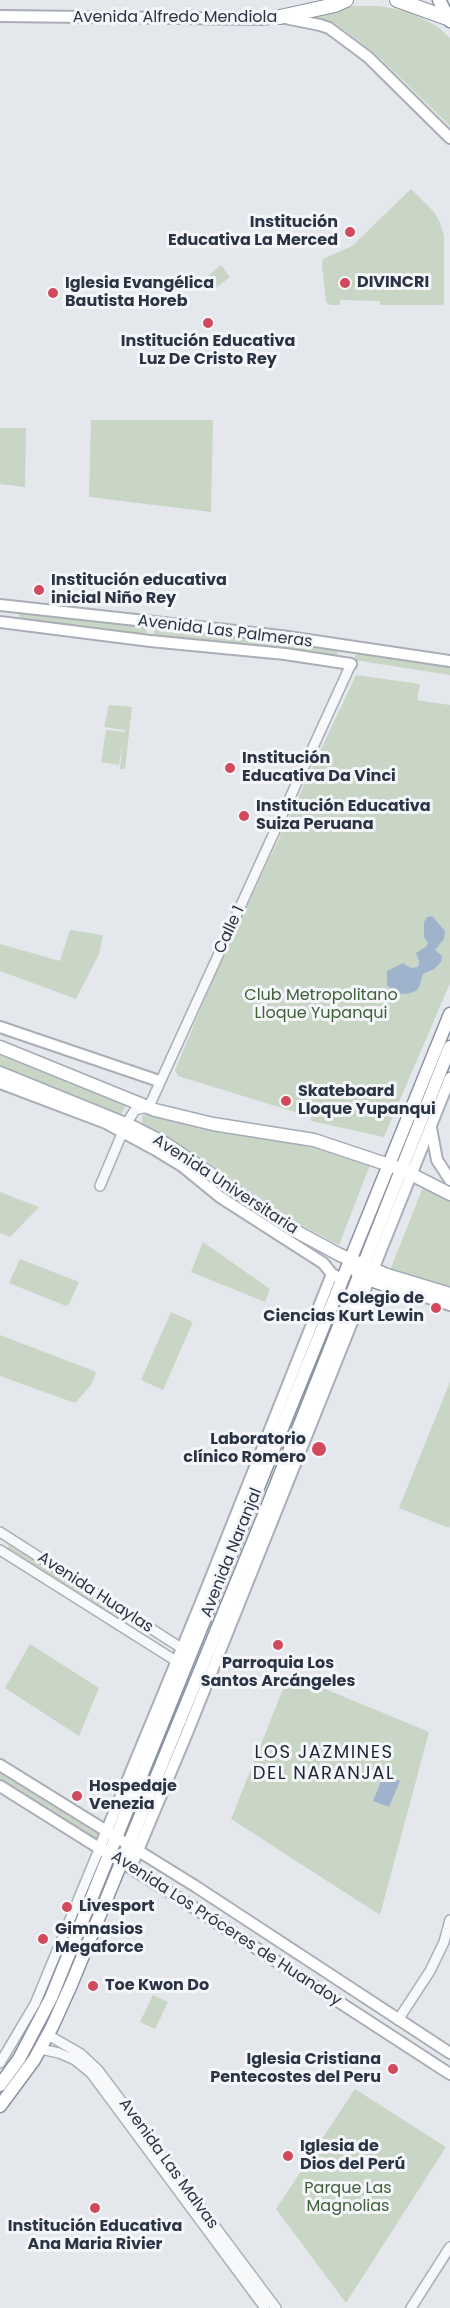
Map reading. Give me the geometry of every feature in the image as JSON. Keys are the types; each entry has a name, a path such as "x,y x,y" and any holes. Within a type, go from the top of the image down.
{"highway":[{"path":"280,17 335,5 346,0"},
{"path":"396,0 449,19"}],"main road":[{"path":"439,0 449,19"},
{"name":"Avenida Alfredo Mendiola","path":"0,16 262,19 280,17 329,28 368,57 450,138"},
{"name":"Avenida Las Palmeras","path":"0,605 281,636 450,661"},
{"name":"Avenida Las Palmeras","path":"0,622 150,641 285,654 351,664"},
{"name":"Avenida Naranjal","path":"122,1841 186,1737 355,1318 363,1271 401,1169 450,1014"},
{"path":"0,1027 159,1081"},
{"name":"Avenida Universitaria","path":"0,1047 148,1107 213,1124 302,1137 401,1169 450,1194"},
{"name":"Avenida Naranjal","path":"2,2082 19,2059 51,1998 115,1857 259,1525 363,1271 450,1047"},
{"name":"Avenida Universitaria","path":"0,1073 166,1144 290,1228 363,1271 450,1294"},
{"name":"Avenida Naranjal","path":"401,1169 431,1124 450,1078"},
{"name":"Avenida Universitaria","path":"0,1083 124,1127 182,1166 220,1197 323,1263 338,1277"},
{"path":"431,1124 434,1151 441,1168 450,1180"},
{"path":"363,1271 408,1293 450,1305"},
{"name":"Avenida Naranjal","path":"0,2106 40,2049 70,1985 122,1841 186,1651 338,1277 363,1271"},
{"path":"355,1318 372,1303 383,1297 408,1293"},
{"name":"Avenida Naranjal","path":"122,1841 176,1661 186,1651"},
{"name":"Avenida Los Próceres de Huandoy","path":"0,1765 205,1893 450,2053"},
{"name":"Avenida Los Próceres de Huandoy","path":"0,1786 115,1857 450,2074"}],"street":[{"name":"Calle 1","path":"124,1127 135,1110 148,1107 283,817 351,664"},
{"path":"100,1186 124,1127"},
{"name":"Avenida Huaylas","path":"0,1533 186,1651"},
{"name":"Avenida Huaylas","path":"0,1550 176,1661"},
{"name":"Avenida Naranjal","path":"0,2063 36,2004 115,1857"},
{"path":"398,2020 430,1971 444,1942 450,1920"},
{"name":"Avenida Las Malvas","path":"48,2035 81,2054 98,2070 276,2308"},
{"name":"Avenida Las Malvas","path":"40,2049 59,2053 75,2060 91,2073 265,2308"},
{"path":"411,2308 450,2247"}],"green space":[{"path":"351,6 380,6 411,12 438,27 450,38 450,126 376,54 336,24 313,16"},
{"path":"411,189 434,212 444,235 444,303 442,305 380,305 380,301 340,300 340,305 330,305 326,302 323,259 352,246"},
{"path":"221,265 230,277 212,291 203,280"},
{"path":"91,420 213,420 211,512 89,497"},
{"path":"0,428 26,428 25,487 0,484"},
{"path":"22,612 145,627 147,628 146,636 19,619 19,614"},
{"path":"158,628 338,650 337,655 334,656 153,636 154,631"},
{"path":"357,651 450,666 450,675 354,660"},
{"name":"Club Metropolitano Lloque Yupanqui","path":"356,675 420,684 417,700 450,705 450,983 384,1137 311,1121 311,1117 178,1076 175,1070 217,970"},
{"path":"109,705 132,707 125,769 120,769 123,740 119,765 101,762 106,730 125,732 125,730 104,727"},
{"path":"70,930 103,935 99,954 76,999 0,971 0,944 60,961"},
{"path":"0,1051 126,1105 120,1117 0,1069"},
{"path":"150,1112 310,1144 370,1165 339,1245 290,1219 234,1180 142,1125 142,1116"},
{"path":"423,1187 450,1201 450,1288 390,1270"},
{"path":"0,1192 39,1207 10,1237 0,1233"},
{"path":"203,1242 270,1289 265,1302 191,1272"},
{"path":"20,1259 79,1282 69,1304 66,1306 9,1283"},
{"path":"171,1312 193,1322 163,1390 141,1380"},
{"path":"0,1335 94,1371 96,1373 91,1385 75,1403 0,1376"},
{"path":"450,1382 450,1525 449,1528 399,1508"},
{"path":"9,1545 123,1617 119,1623 6,1549"},
{"path":"30,1644 99,1688 79,1736 5,1688"},
{"path":"289,1674 429,1732 380,1915 231,1819"},
{"path":"0,1773 99,1834 97,1839 0,1780"},
{"path":"153,1995 168,2002 155,2029 140,2022"},
{"name":"Parque Las Magnolias","path":"355,2089 446,2147 346,2303 276,2209"}],"water":[{"path":"432,916 445,931 444,939 435,950 442,956 441,962 434,969 423,974 416,991 407,994 395,993 387,985 387,971 403,963 411,968 418,967 419,961 416,953 428,943 424,937 424,922 427,917"},
{"path":"384,1774 400,1781 389,1807 373,1801"}],"place":[{"name":"Institución Educativa La Merced","path":"350,232"},
{"name":"DIVINCRI","path":"345,283"},
{"name":"Iglesia Evangélica Bautista Horeb","path":"53,293"},
{"name":"Institución Educativa Luz De Cristo Rey","path":"208,323"},
{"name":"Institución educativa inicial Niño Rey","path":"39,590"},
{"name":"Institución Educativa Da Vinci","path":"230,768"},
{"name":"Institución Educativa Suiza Peruana","path":"244,816"},
{"name":"Skateboard Lloque Yupanqui","path":"286,1101"},
{"name":"Colegio de Ciencias Kurt Lewin","path":"436,1308"},
{"name":"Laboratorio clínico Romero","path":"319,1449"},
{"name":"Parroquia Los Santos Arcángeles","path":"278,1645"},
{"name":"Hospedaje Venezia","path":"77,1796"},
{"name":"Livesport","path":"67,1907"},
{"name":"Gimnasios Megaforce","path":"43,1939"},
{"name":"Toe Kwon Do","path":"93,1986"},
{"name":"Iglesia Cristiana Pentecostes del Peru","path":"393,2069"},
{"name":"Iglesia de Dios del Perú","path":"288,2156"},
{"name":"Institución Educativa Ana Maria Rivier","path":"95,2208"}],"district":[{"name":"LOS JAZMINES DEL NARANJAL","path":"324,1763"}]}
